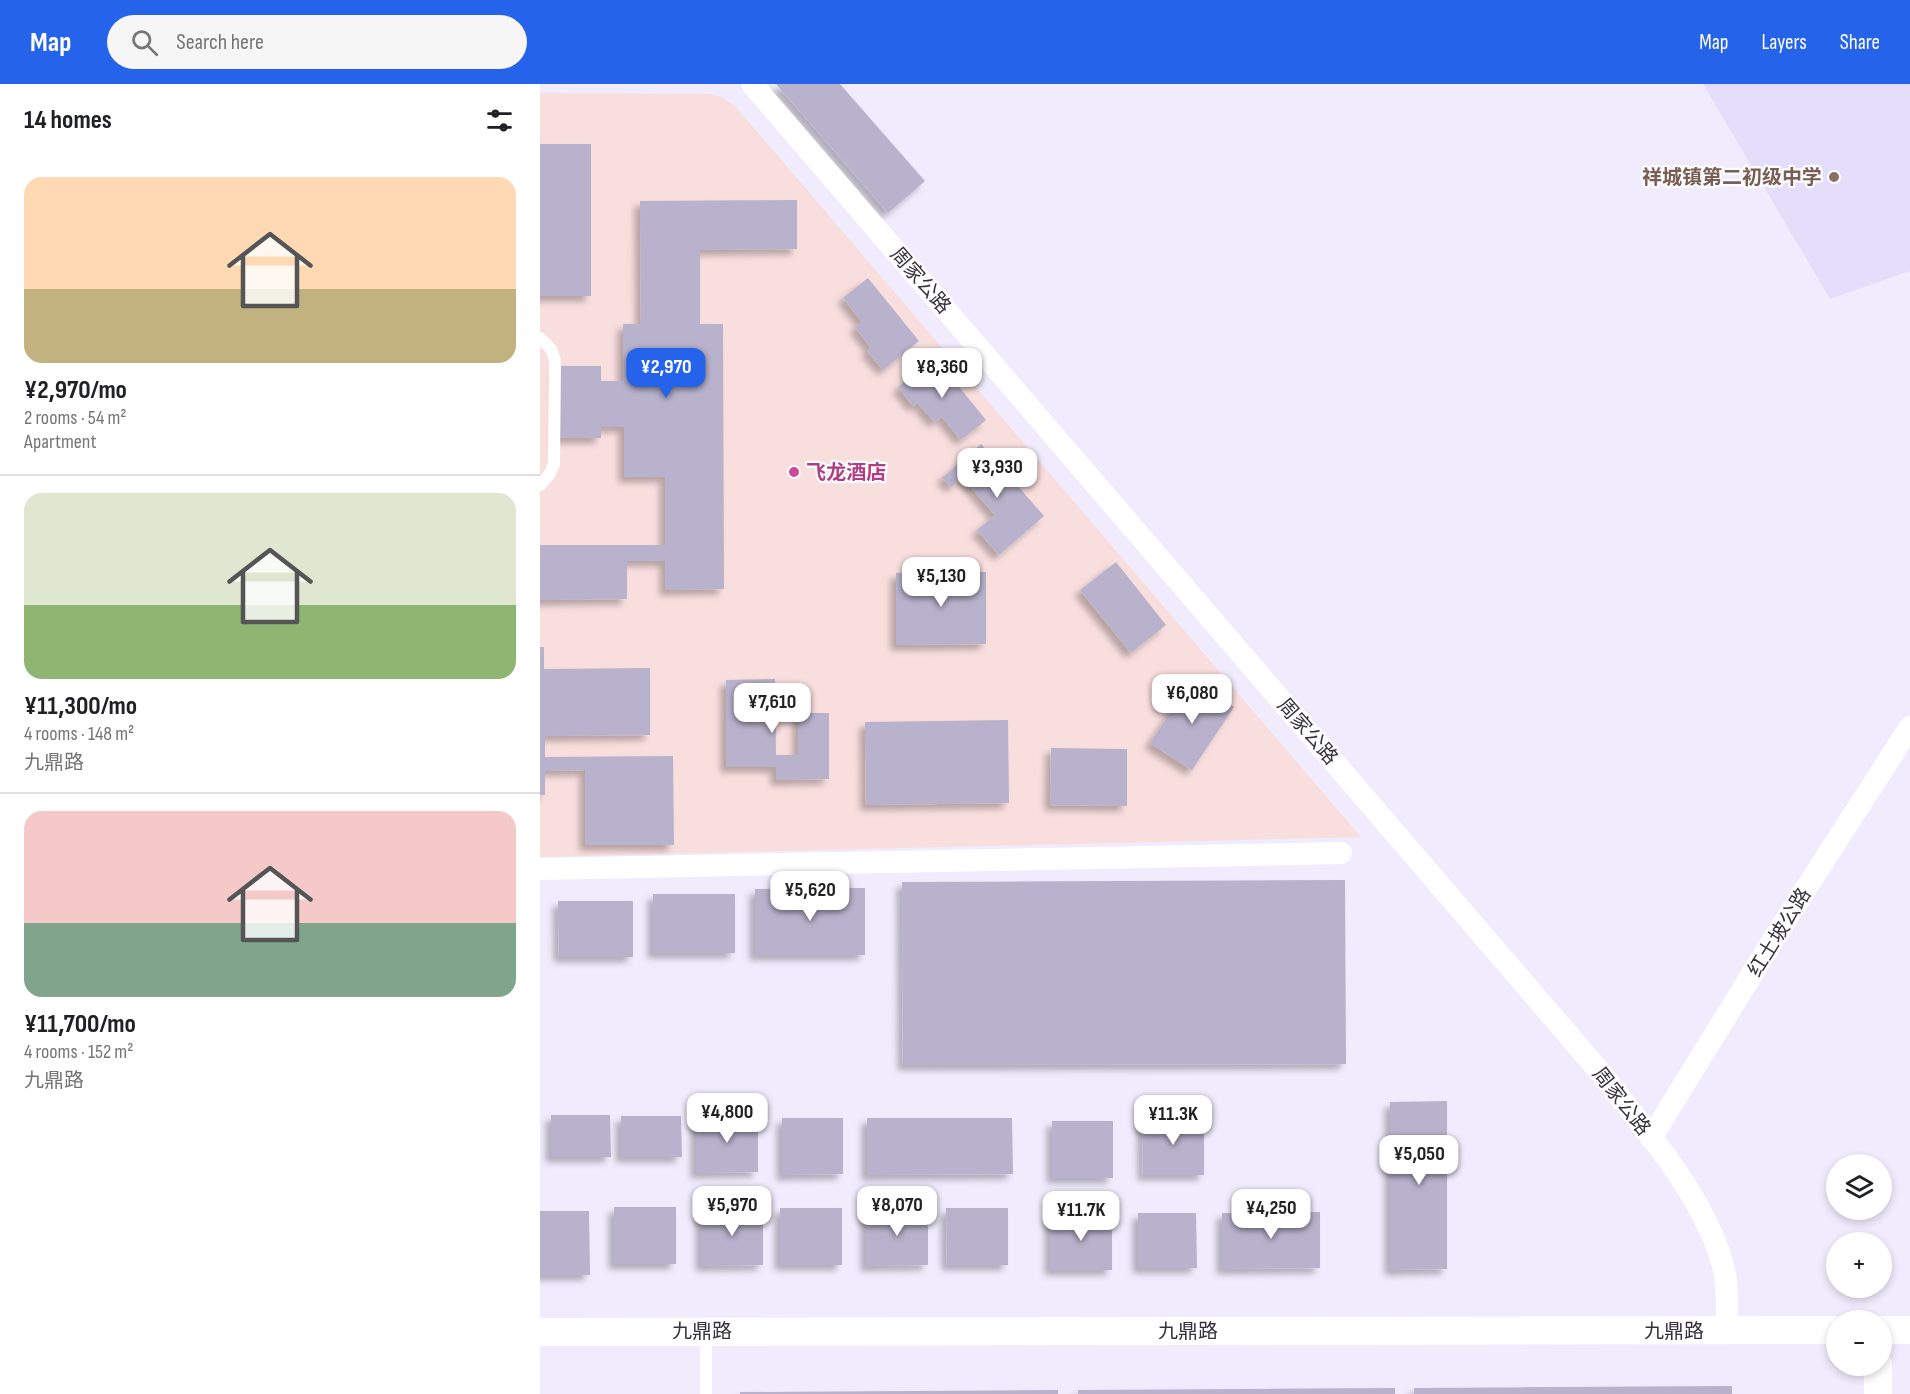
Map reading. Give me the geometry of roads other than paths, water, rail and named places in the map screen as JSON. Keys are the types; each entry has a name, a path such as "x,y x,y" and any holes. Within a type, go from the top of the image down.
{"street":[{"name":"周家公路","path":"752,84 1593,1064 1651,1138 1684,1183 1709,1228 1724,1267 1727,1331"},
{"name":"红土坡公路","path":"1651,1138 1772,942 1910,727"},
{"path":"540,869 1341,853"},
{"name":"九鼎路","path":"540,1332 1826,1330"},
{"path":"1892,1330 1910,1330"},
{"path":"1878,1376 1878,1394"}],"lane":[{"path":"540,338 550,349 555,360 554,464 553,471 540,486"},
{"path":"706,1331 706,1394"}],"place":[{"name":"祥城镇第二初级中学","path":"1834,177"},
{"name":"飞龙酒店","path":"794,472"}]}
